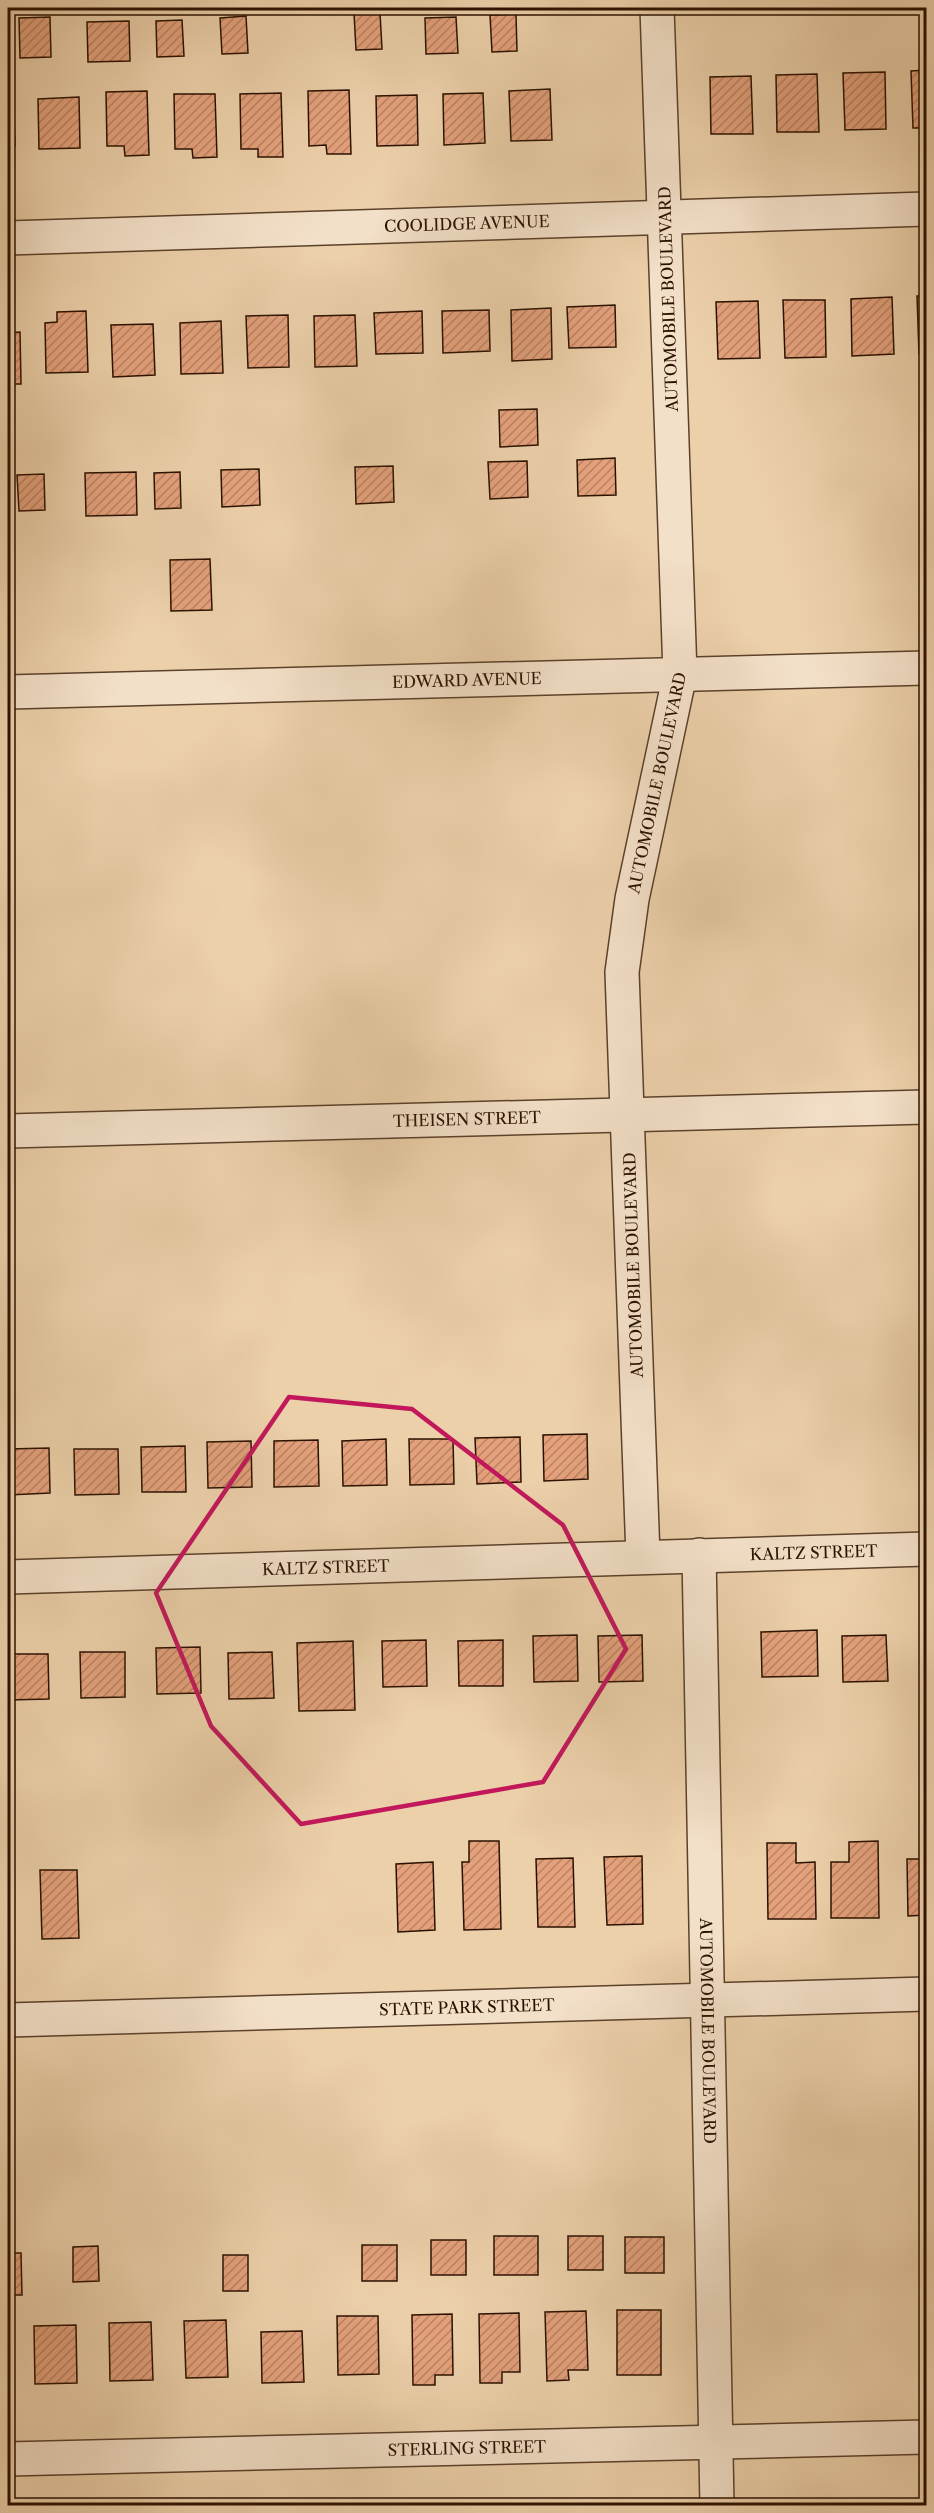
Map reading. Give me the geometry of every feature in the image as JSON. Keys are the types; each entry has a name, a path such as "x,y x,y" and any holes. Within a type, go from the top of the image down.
{"street":[{"name":"AUTOMOBILE BOULEVARD","path":"643,1557 622,972 632,899 680,674 657,8"},
{"name":"COOLIDGE AVENUE","path":"8,238 927,209"},
{"name":"EDWARD AVENUE","path":"8,692 927,668"},
{"name":"THEISEN STREET","path":"8,1131 927,1107"},
{"name":"KALTZ STREET","path":"8,1577 927,1549"},
{"name":"AUTOMOBILE BOULEVARD","path":"699,1556 717,2505"},
{"name":"STATE PARK STREET","path":"8,2020 927,1994"},
{"name":"STERLING STREET","path":"8,2459 927,2437"}],"highlighted area":[{"path":"289,1397 412,1409 563,1525 626,1649 543,1782 301,1824 211,1726 156,1593"}],"building":[{"path":"354,13 380,13 382,49 356,50"},
{"path":"516,14 517,51 492,52 490,15"},
{"path":"246,16 248,53 222,54 220,18"},
{"path":"50,17 51,57 20,58 19,18"},
{"path":"456,17 458,53 426,54 425,18"},
{"path":"182,20 184,56 157,57 156,21"},
{"path":"129,21 130,61 88,62 87,22"},
{"path":"926,70 926,128 913,128 911,71"},
{"path":"885,72 886,129 845,130 843,73"},
{"path":"817,74 819,132 777,132 776,75"},
{"path":"751,76 753,134 711,134 710,77"},
{"path":"8,80 13,80 15,146 8,146"},
{"path":"550,89 552,140 511,141 509,91"},
{"path":"349,90 351,154 327,154 326,145 309,146 308,91"},
{"path":"147,91 149,155 125,156 124,146 107,146 106,92"},
{"path":"281,93 283,157 258,157 258,149 241,149 240,94"},
{"path":"483,93 485,143 444,145 443,94"},
{"path":"174,94 215,94 217,157 193,158 192,149 175,149"},
{"path":"417,95 418,145 377,146 376,96"},
{"path":"79,97 80,148 39,149 38,99"},
{"path":"917,296 926,296 926,354 919,354"},
{"path":"892,297 894,354 852,356 851,299"},
{"path":"783,300 825,300 826,357 785,358"},
{"path":"758,301 760,358 718,359 716,302"},
{"path":"615,305 616,347 569,348 567,307"},
{"path":"551,308 552,359 512,361 511,310"},
{"path":"489,310 490,351 443,353 442,311"},
{"path":"86,311 88,372 46,373 45,323 57,322 57,312"},
{"path":"422,311 423,353 376,354 374,313"},
{"path":"288,315 289,367 248,368 246,316"},
{"path":"355,315 357,366 315,367 314,316"},
{"path":"221,321 223,373 181,374 180,323"},
{"path":"153,324 155,375 113,377 111,325"},
{"path":"20,332 21,384 8,384 8,333"},
{"path":"537,409 538,445 500,447 499,410"},
{"path":"615,458 616,495 578,496 577,460"},
{"path":"527,461 528,497 490,499 488,462"},
{"path":"393,466 394,502 356,504 355,467"},
{"path":"259,469 260,505 222,507 221,470"},
{"path":"136,472 137,515 86,516 85,473"},
{"path":"180,472 181,508 155,509 154,473"},
{"path":"44,474 45,510 19,511 17,475"},
{"path":"210,559 212,610 171,611 170,560"},
{"path":"920,1417 926,1417 926,1470 922,1470"},
{"path":"587,1434 588,1479 544,1481 543,1435"},
{"path":"520,1437 521,1482 477,1484 475,1438"},
{"path":"386,1439 387,1485 343,1486 342,1441"},
{"path":"409,1439 453,1439 454,1484 410,1485"},
{"path":"318,1440 319,1486 274,1487 274,1441"},
{"path":"251,1441 252,1487 208,1488 207,1442"},
{"path":"185,1446 186,1492 142,1492 141,1447"},
{"path":"49,1448 50,1493 8,1495 8,1449"},
{"path":"74,1449 118,1449 119,1494 75,1495"},
{"path":"817,1630 818,1676 762,1677 761,1632"},
{"path":"577,1635 578,1681 534,1682 533,1636"},
{"path":"642,1635 643,1681 599,1682 598,1636"},
{"path":"886,1635 888,1681 843,1682 842,1636"},
{"path":"426,1640 427,1686 383,1687 382,1641"},
{"path":"503,1640 503,1686 459,1686 458,1641"},
{"path":"353,1641 355,1710 299,1711 297,1643"},
{"path":"200,1647 201,1693 157,1694 156,1648"},
{"path":"80,1652 125,1652 125,1697 81,1698"},
{"path":"272,1652 274,1698 229,1699 228,1653"},
{"path":"8,1654 48,1654 49,1699 8,1700"},
{"path":"925,1839 926,1915 908,1916 907,1859 925,1859"},
{"path":"469,1841 499,1841 501,1929 464,1930 462,1862 469,1862"},
{"path":"878,1841 879,1918 831,1918 831,1862 849,1862 849,1842"},
{"path":"767,1843 796,1843 796,1863 815,1862 816,1919 768,1919"},
{"path":"642,1856 643,1924 607,1925 604,1857"},
{"path":"573,1858 575,1927 538,1927 536,1859"},
{"path":"433,1862 435,1930 398,1932 396,1864"},
{"path":"40,1870 77,1870 79,1938 42,1939"},
{"path":"494,2236 538,2236 538,2275 494,2275"},
{"path":"568,2236 603,2236 603,2270 568,2270"},
{"path":"625,2237 664,2237 664,2273 625,2273"},
{"path":"431,2240 466,2240 466,2275 431,2275"},
{"path":"362,2245 397,2245 397,2281 362,2281"},
{"path":"98,2246 99,2281 73,2282 73,2247"},
{"path":"8,2253 21,2253 22,2295 8,2295"},
{"path":"223,2255 248,2255 248,2291 223,2291"},
{"path":"617,2310 661,2310 661,2375 617,2375"},
{"path":"586,2311 588,2370 568,2370 569,2380 547,2381 545,2312"},
{"path":"519,2313 520,2372 502,2372 502,2383 480,2383 479,2314"},
{"path":"452,2314 453,2375 435,2375 435,2385 413,2385 412,2315"},
{"path":"337,2316 378,2316 379,2374 338,2375"},
{"path":"226,2320 228,2377 186,2378 184,2321"},
{"path":"151,2322 153,2380 110,2381 109,2323"},
{"path":"76,2325 77,2383 35,2384 34,2326"},
{"path":"302,2331 304,2382 262,2383 261,2332"}]}
